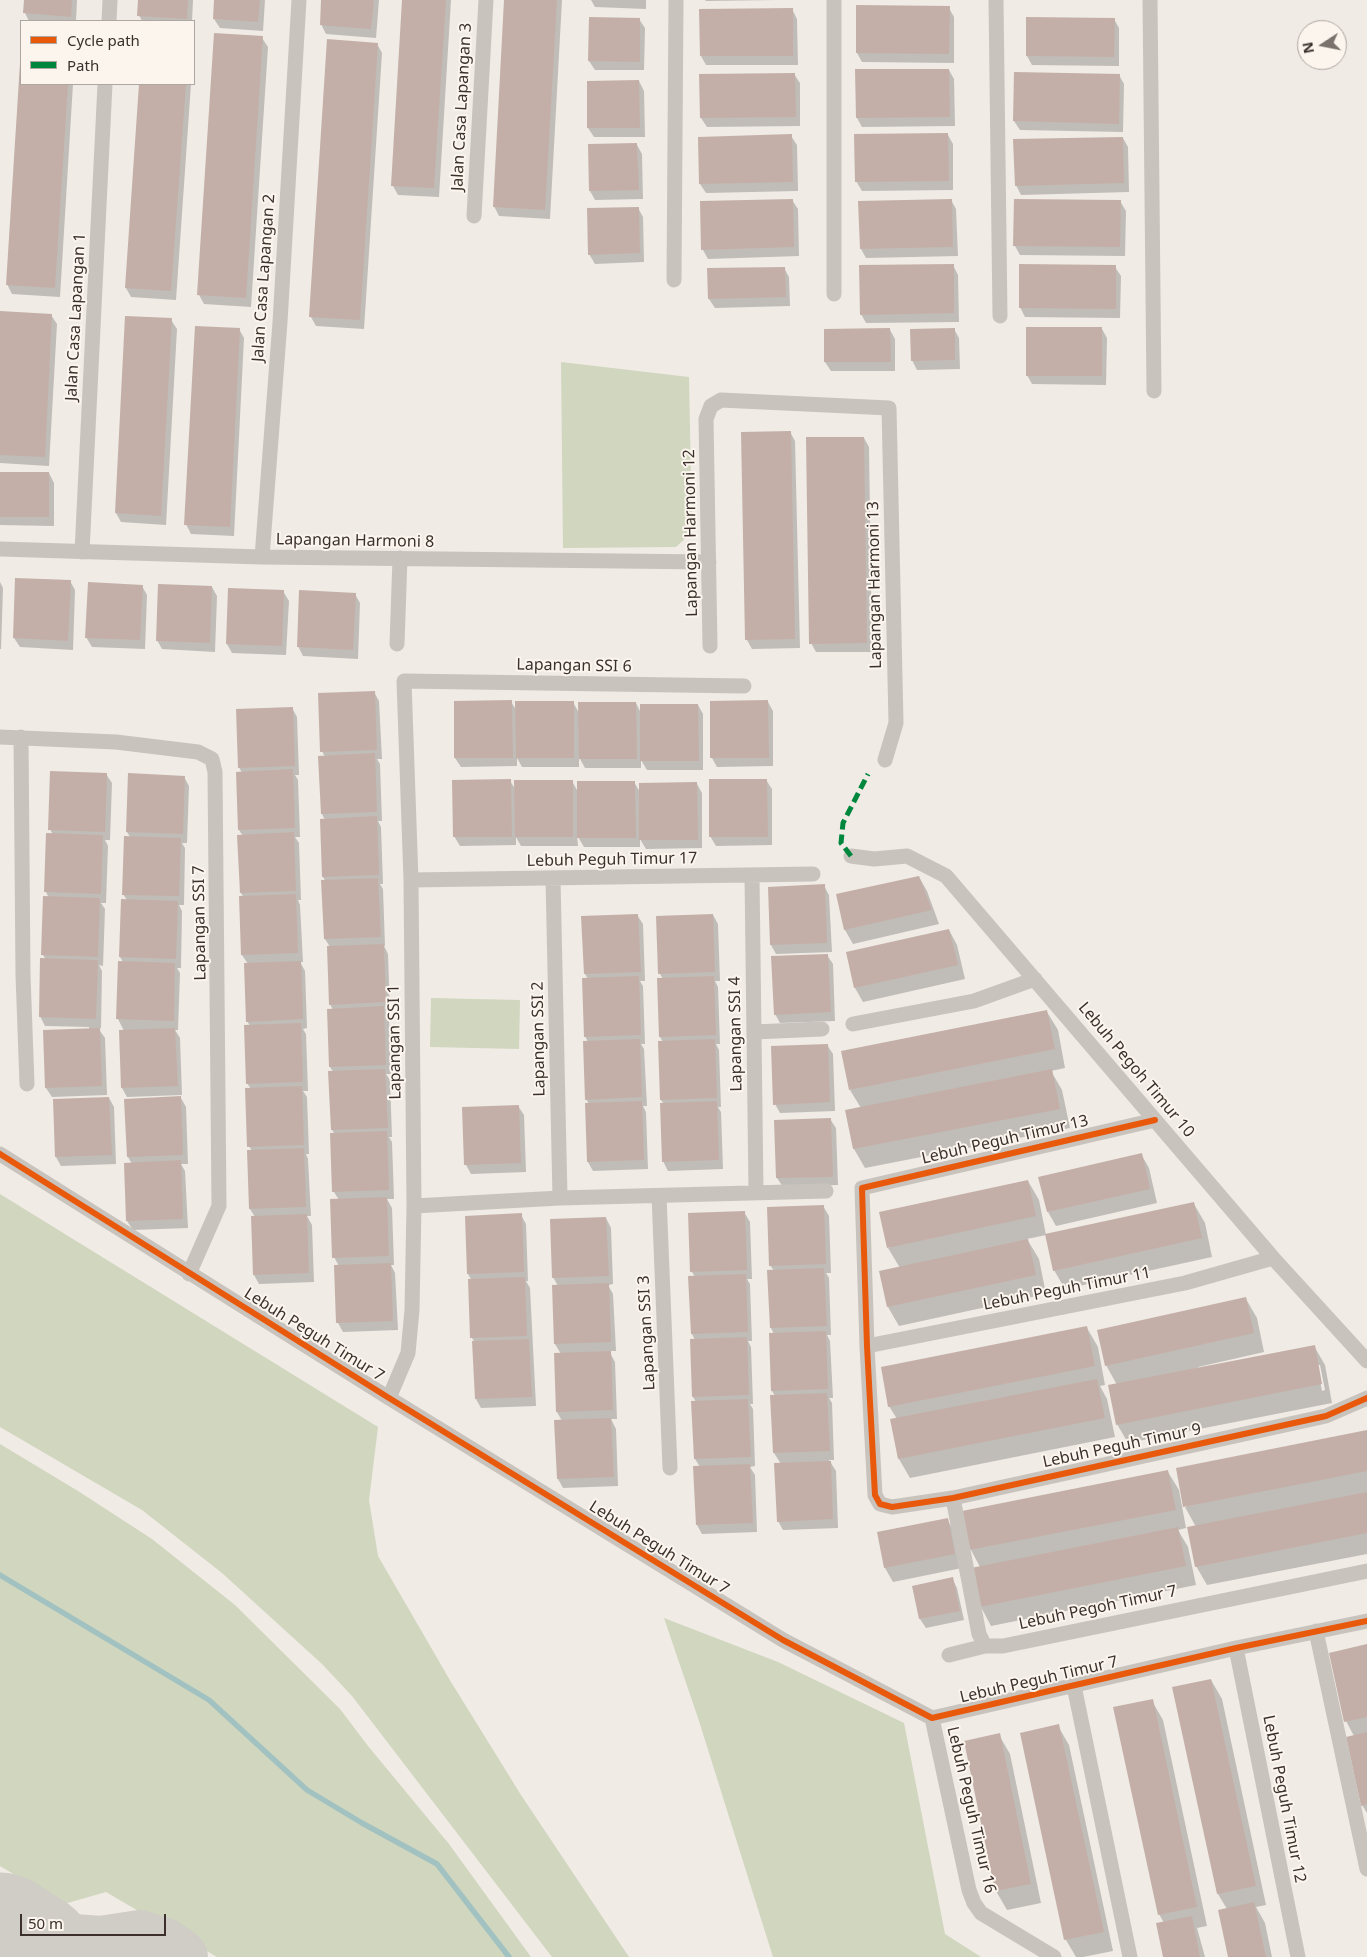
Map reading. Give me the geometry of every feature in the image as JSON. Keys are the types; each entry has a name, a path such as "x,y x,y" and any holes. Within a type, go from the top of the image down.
{"street":[{"path":"108,20 110,0"},
{"name":"Jalan Casa Lapangan 2","path":"262,557 280,322 298,0"},
{"name":"Jalan Casa Lapangan 3","path":"474,216 486,0"},
{"path":"674,280 676,0"},
{"path":"834,0 834,294"},
{"path":"996,0 1000,316"},
{"path":"1150,0 1154,391"},
{"name":"Jalan Casa Lapangan 1","path":"82,552 105,85"},
{"name":"Lapangan Harmoni 12","path":"710,646 706,419 711,406 722,400 889,408"},
{"name":"Lapangan Harmoni 13","path":"885,760 896,723 889,408"},
{"name":"Lapangan Harmoni 8","path":"0,549 262,557 709,562"},
{"path":"397,644 400,558"},
{"name":"Lapangan SSI 6","path":"404,681 744,686"},
{"name":"Lapangan SSI 1","path":"389,1398 408,1353 412,1310 414,1206 411,880 404,681"},
{"name":"Lapangan SSI 7","path":"0,737 116,742 198,752 212,760 215,772 219,1206 189,1274"},
{"path":"20,737 23,975 27,1084"},
{"name":"Lebuh Pegoh Timur 10","path":"851,856 874,859 907,856 946,876 1273,1258 1367,1361"},
{"name":"Lebuh Peguh Timur 17","path":"411,880 813,874"},
{"name":"Lapangan SSI 4","path":"752,876 756,1192"},
{"name":"Lapangan SSI 2","path":"552,879 560,1198"},
{"path":"853,1024 974,1001 1035,979"},
{"path":"754,1032 822,1029"},
{"name":"Lebuh Peguh Timur 13","path":"867,1346 862,1188 1155,1120"},
{"name":"Lebuh Peguh Timur 7","path":"0,1154 189,1274 783,1640 932,1718 1236,1648 1367,1621"},
{"path":"414,1206 560,1198 826,1191"},
{"name":"Lapangan SSI 3","path":"658,1196 670,1468"},
{"name":"Lebuh Peguh Timur 11","path":"867,1346 1184,1283 1273,1258"},
{"name":"Lebuh Peguh Timur 9","path":"867,1346 875,1495 880,1504 892,1507 952,1498 1326,1416 1367,1398"},
{"path":"952,1498 979,1634 985,1646"},
{"name":"Lebuh Pegoh Timur 7","path":"948,1654 985,1646 1003,1646 1367,1571"},
{"path":"1316,1631 1363,1831 1367,1869"},
{"name":"Lebuh Peguh Timur 12","path":"1236,1648 1298,1957"},
{"path":"1074,1686 1130,1957"},
{"name":"Lebuh Peguh Timur 16","path":"932,1718 969,1890 974,1902 981,1913 1054,1957"}],"green space":[{"path":"561,362 689,377 692,532 676,547 563,548"},
{"path":"431,998 520,1000 519,1049 430,1047"},
{"path":"0,1194 378,1427 369,1500 378,1556 451,1682 521,1795 629,1957 552,1957 352,1696 322,1664 222,1573 142,1510 0,1427"},
{"path":"0,1444 152,1539 235,1605 340,1709 449,1844 531,1957 217,1957 106,1892 64,1904 0,1866"},
{"path":"664,1618 778,1662 904,1723 945,1934 981,1957 773,1957 699,1721"}],"building":[{"path":"24,0 72,0 71,17 23,13"},
{"path":"138,0 188,0 187,19 137,16"},
{"path":"214,0 260,0 258,22 213,19"},
{"path":"321,0 374,0 371,29 320,25"},
{"path":"402,0 446,0 434,188 391,186"},
{"path":"504,0 557,0 545,210 493,207"},
{"path":"856,5 950,6 949,54 856,53"},
{"path":"793,8 793,56 700,56 699,9"},
{"path":"589,17 640,18 640,62 588,61"},
{"path":"1026,17 1115,18 1114,57 1026,56"},
{"path":"214,33 263,36 246,298 197,295"},
{"path":"327,39 378,43 360,320 309,317"},
{"path":"20,63 20,85 68,85 55,288 6,285"},
{"path":"855,69 949,69 950,117 856,118"},
{"path":"1014,72 1120,74 1119,124 1013,121"},
{"path":"795,73 796,117 700,118 699,74"},
{"path":"639,80 640,128 587,128 587,81"},
{"path":"139,85 186,85 171,291 125,288"},
{"path":"948,133 949,181 855,182 854,134"},
{"path":"792,134 793,182 699,184 698,137"},
{"path":"1123,137 1124,183 1015,186 1013,139"},
{"path":"637,143 639,190 589,191 588,144"},
{"path":"793,199 794,247 701,250 700,201"},
{"path":"952,199 953,247 860,249 858,201"},
{"path":"1014,199 1121,200 1120,247 1013,246"},
{"path":"639,207 640,253 588,255 587,208"},
{"path":"954,264 954,313 860,315 859,265"},
{"path":"1019,264 1116,265 1116,309 1019,308"},
{"path":"785,267 786,297 708,299 707,268"},
{"path":"0,311 52,314 45,457 0,455"},
{"path":"125,316 172,318 161,516 115,513"},
{"path":"195,326 240,328 230,527 184,525"},
{"path":"1026,327 1102,327 1102,376 1026,376"},
{"path":"890,328 891,362 824,362 824,329"},
{"path":"955,328 955,360 911,361 910,329"},
{"path":"791,431 795,639 745,640 741,432"},
{"path":"806,437 864,437 867,643 809,644"},
{"path":"0,472 49,472 49,517 0,517"},
{"path":"15,578 71,580 68,641 13,638"},
{"path":"88,582 143,585 140,640 85,638"},
{"path":"158,584 212,586 210,643 156,641"},
{"path":"228,588 284,590 282,646 226,644"},
{"path":"299,590 356,593 353,650 297,647"},
{"path":"375,691 377,750 320,752 318,693"},
{"path":"512,700 513,758 454,758 454,701"},
{"path":"768,700 769,758 710,758 710,701"},
{"path":"515,701 574,701 574,758 516,758"},
{"path":"578,702 636,702 637,759 579,759"},
{"path":"640,704 698,704 699,761 640,761"},
{"path":"293,707 295,766 238,768 236,709"},
{"path":"375,753 377,812 321,814 318,756"},
{"path":"293,769 295,828 238,830 236,772"},
{"path":"50,771 107,773 105,832 48,830"},
{"path":"128,773 185,776 183,834 126,832"},
{"path":"511,779 512,837 453,837 452,780"},
{"path":"709,779 767,779 768,837 709,837"},
{"path":"514,780 573,780 573,837 515,837"},
{"path":"577,781 635,781 636,838 577,838"},
{"path":"697,782 698,840 639,840 639,783"},
{"path":"377,816 379,875 322,877 320,819"},
{"path":"294,832 296,891 240,893 237,835"},
{"path":"46,833 103,835 101,894 44,892"},
{"path":"124,836 181,838 179,896 122,895"},
{"path":"919,876 932,910 844,930 836,894"},
{"path":"378,878 381,937 324,939 321,880"},
{"path":"825,884 827,943 770,945 768,887"},
{"path":"296,894 298,953 241,955 239,896"},
{"path":"43,896 100,898 98,957 41,955"},
{"path":"121,899 178,901 176,959 119,957"},
{"path":"638,914 641,972 584,974 581,916"},
{"path":"713,914 715,972 658,974 656,916"},
{"path":"949,929 958,965 854,988 846,952"},
{"path":"384,944 386,1002 329,1005 327,946"},
{"path":"828,954 831,1012 774,1015 771,956"},
{"path":"40,958 98,960 96,1019 39,1017"},
{"path":"118,961 175,963 174,1021 116,1019"},
{"path":"301,961 303,1019 246,1022 244,963"},
{"path":"639,976 641,1035 584,1037 582,978"},
{"path":"714,976 716,1035 659,1037 657,978"},
{"path":"384,1006 386,1065 329,1067 327,1009"},
{"path":"1047,1010 1055,1049 849,1090 841,1051"},
{"path":"301,1023 303,1082 246,1084 244,1025"},
{"path":"100,1028 102,1086 45,1088 43,1030"},
{"path":"175,1028 178,1086 121,1088 119,1030"},
{"path":"640,1039 642,1097 585,1100 583,1041"},
{"path":"715,1039 717,1098 660,1100 658,1041"},
{"path":"828,1044 830,1102 773,1105 771,1046"},
{"path":"385,1069 388,1128 331,1130 328,1071"},
{"path":"1052,1069 1060,1109 853,1149 845,1110"},
{"path":"302,1086 304,1145 247,1147 245,1088"},
{"path":"181,1096 183,1155 127,1157 124,1099"},
{"path":"109,1097 112,1155 55,1157 53,1099"},
{"path":"642,1101 644,1160 587,1162 585,1103"},
{"path":"717,1101 719,1160 662,1162 660,1103"},
{"path":"519,1105 521,1163 464,1165 462,1107"},
{"path":"831,1118 833,1177 776,1178 774,1120"},
{"path":"387,1131 389,1190 332,1192 330,1133"},
{"path":"304,1148 306,1207 249,1209 247,1150"},
{"path":"1142,1153 1150,1189 1047,1212 1038,1177"},
{"path":"181,1160 183,1219 126,1221 124,1163"},
{"path":"1028,1180 1036,1216 887,1248 879,1212"},
{"path":"387,1197 389,1256 332,1258 330,1199"},
{"path":"1194,1202 1202,1238 1053,1271 1045,1234"},
{"path":"824,1205 826,1264 769,1266 767,1207"},
{"path":"745,1211 747,1270 690,1272 688,1213"},
{"path":"522,1213 524,1272 467,1274 465,1216"},
{"path":"307,1214 309,1273 253,1275 251,1216"},
{"path":"606,1217 609,1276 552,1278 550,1219"},
{"path":"1028,1239 1036,1275 887,1307 879,1271"},
{"path":"391,1263 393,1321 336,1323 334,1265"},
{"path":"824,1268 827,1326 770,1328 767,1270"},
{"path":"746,1274 748,1332 691,1334 688,1276"},
{"path":"525,1277 527,1336 470,1338 468,1279"},
{"path":"609,1283 611,1342 554,1344 552,1285"},
{"path":"1246,1297 1254,1333 1105,1366 1097,1330"},
{"path":"1087,1326 1095,1366 888,1407 881,1367"},
{"path":"826,1331 828,1389 771,1391 769,1333"},
{"path":"747,1337 749,1395 692,1397 690,1339"},
{"path":"529,1339 532,1397 475,1399 472,1341"},
{"path":"1315,1345 1322,1384 1116,1425 1108,1385"},
{"path":"611,1351 613,1410 556,1412 554,1353"},
{"path":"1097,1379 1105,1418 898,1459 890,1419"},
{"path":"827,1393 830,1451 773,1453 770,1395"},
{"path":"748,1399 751,1457 694,1459 691,1401"},
{"path":"611,1418 614,1477 557,1479 554,1420"},
{"path":"1367,1430 1367,1471 1183,1507 1176,1468"},
{"path":"831,1461 833,1519 777,1522 774,1463"},
{"path":"750,1464 753,1523 696,1525 693,1466"},
{"path":"1168,1470 1176,1510 969,1550 962,1511"},
{"path":"1367,1492 1367,1533 1195,1567 1187,1527"},
{"path":"948,1518 955,1554 884,1568 877,1532"},
{"path":"1178,1527 1186,1566 979,1607 971,1568"},
{"path":"953,1577 960,1611 919,1619 912,1586"},
{"path":"1367,1644 1367,1717 1344,1722 1329,1653"},
{"path":"1211,1679 1256,1886 1217,1894 1172,1687"},
{"path":"1153,1699 1197,1907 1158,1915 1113,1707"},
{"path":"1059,1724 1104,1932 1064,1940 1020,1733"},
{"path":"1367,1732 1367,1804 1361,1806 1346,1737"},
{"path":"1000,1733 1031,1884 995,1891 964,1741"},
{"path":"1254,1902 1266,1957 1228,1957 1218,1910"},
{"path":"1192,1916 1200,1957 1163,1957 1156,1923"}],"waterway":[{"path":"0,1575 209,1700 307,1790 437,1864 509,1957"}],"taxiway":[{"path":"0,1928 60,1939 101,1942 140,1936 163,1943 182,1957"}],"runway":[{"path":"0,1938 30,1957"}],"marked path":[{"path":"851,856 841,843 843,823 868,774"}],"cycle path":[{"path":"1155,1120 862,1188 867,1346 875,1495 880,1504 892,1507 953,1498 1326,1416 1367,1398"},
{"path":"0,1154 389,1398 783,1640 932,1718 1236,1648 1367,1621"}]}
